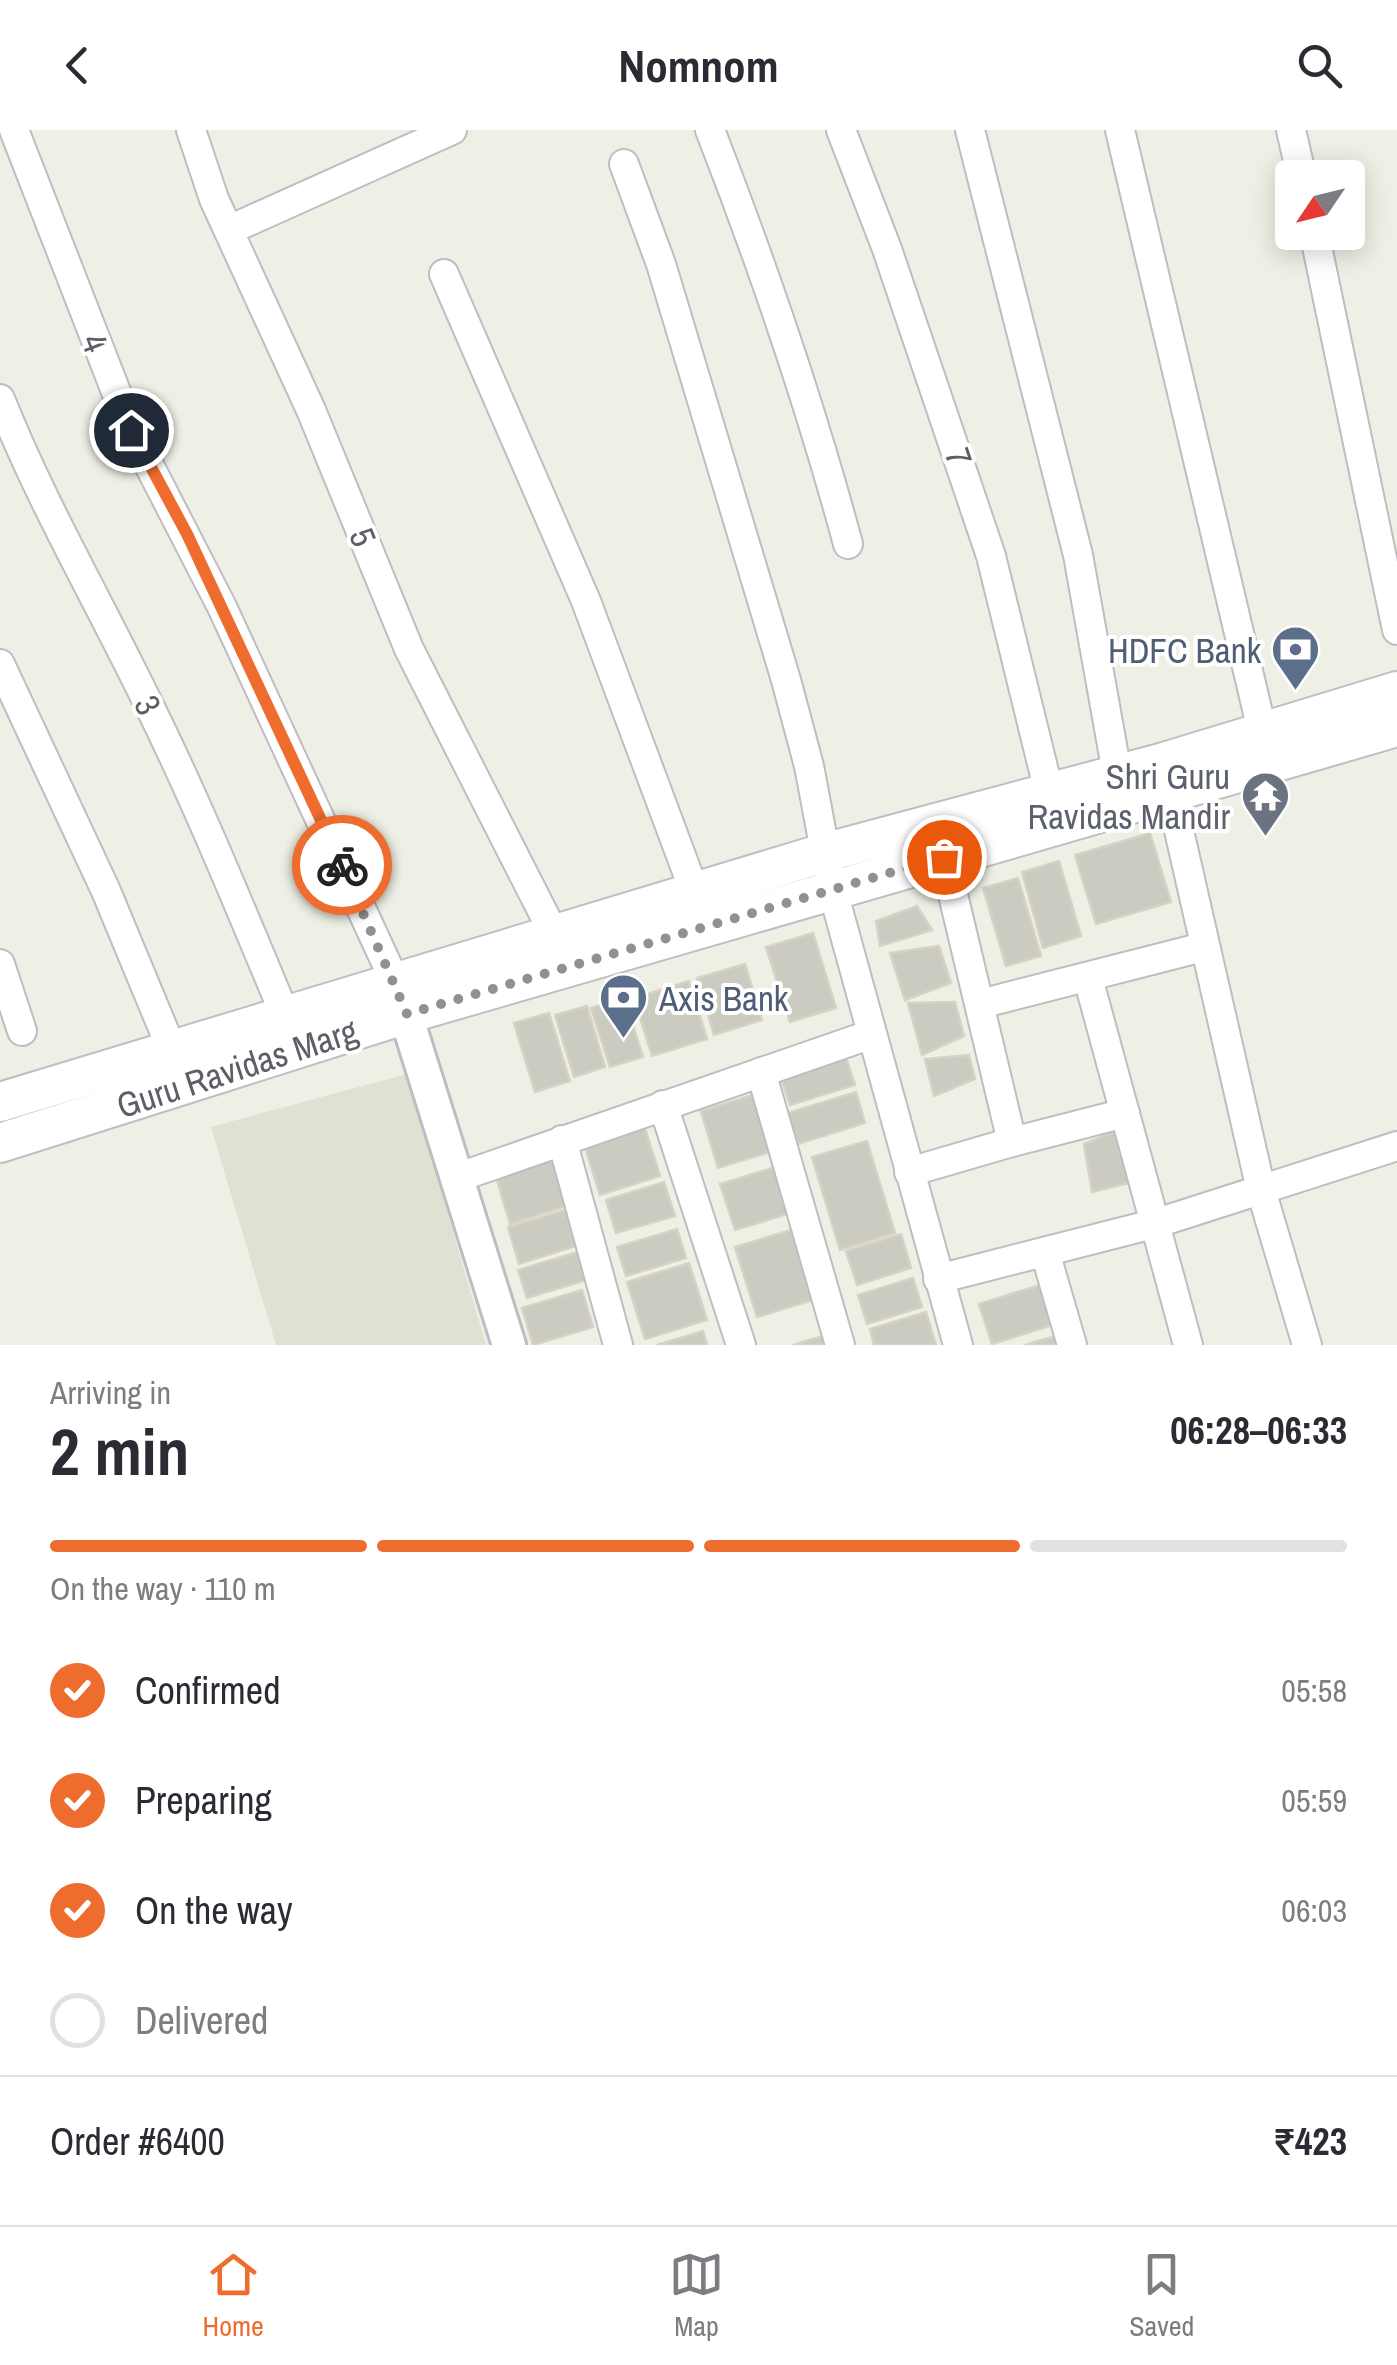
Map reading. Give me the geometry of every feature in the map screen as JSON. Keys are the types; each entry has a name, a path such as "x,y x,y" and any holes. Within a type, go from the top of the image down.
{"main road":[{"name":"Guru Ravidas Marg","path":"0,1102 285,1016 402,999 554,934 695,894 829,870 944,857 1167,777 1262,730 1397,692"},
{"name":"Guru Ravidas Marg","path":"0,1143 402,999 829,870 1049,792 1116,773 1167,777 1397,727"}],"street":[{"name":"4","path":"14,130 131,430 222,606 402,999"},
{"name":"5","path":"191,130 229,230 311,410 409,649 554,934"},
{"path":"229,230 452,130"},
{"path":"710,130 820,438 848,544"},
{"name":"7","path":"841,130 887,249 991,556 1049,792"},
{"path":"970,130 1078,555 1116,773"},
{"path":"1120,130 1262,730"},
{"path":"1291,130 1298,160"},
{"path":"624,164 661,264 810,766 829,870 958,1345"},
{"path":"1318,250 1397,630"},
{"path":"444,274 586,601 695,894"},
{"name":"3","path":"0,399 73,559 209,832 285,1016"},
{"path":"0,664 106,891 172,1050"},
{"path":"1167,777 1261,1190 1307,1345"},
{"path":"944,857 1012,1142"},
{"path":"980,1004 1203,947"},
{"path":"0,964 22,1031"},
{"path":"1088,978 1188,1345"},
{"path":"402,999 460,1177 508,1345"},
{"path":"460,1177 872,1034"},
{"path":"761,1072 840,1345"},
{"path":"663,1106 741,1345"},
{"path":"909,1172 1125,1113"},
{"path":"562,1140 618,1345"},
{"path":"938,1279 1157,1224 1397,1146"},
{"path":"1045,1252 1072,1345"}],"shaded area":[{"path":"407,1074 486,1345 276,1345 211,1127"}],"building":[{"path":"1150,833 1171,902 1096,924 1075,855"},
{"path":"1059,861 1081,936 1043,948 1022,872"},
{"path":"1018,878 1041,956 1006,966 983,888"},
{"path":"917,906 932,930 880,946 876,921"},
{"path":"813,933 836,1008 790,1022 766,947"},
{"path":"939,946 951,983 905,1000 890,953"},
{"path":"745,964 762,1020 714,1035 697,978"},
{"path":"689,981 707,1039 652,1056 634,998"},
{"path":"624,997 643,1057 610,1067 591,1008"},
{"path":"955,1002 964,1036 922,1055 908,1003"},
{"path":"587,1006 605,1067 574,1077 555,1015"},
{"path":"549,1013 570,1081 535,1092 514,1023"},
{"path":"969,1055 975,1079 934,1096 925,1059"},
{"path":"846,1058 855,1085 790,1105 781,1078"},
{"path":"856,1092 865,1123 798,1144 788,1113"},
{"path":"759,1093 776,1150 718,1168 701,1111"},
{"path":"642,1119 660,1176 600,1195 582,1137"},
{"path":"1116,1131 1133,1182 1092,1192 1084,1144"},
{"path":"867,1141 895,1233 840,1250 812,1157"},
{"path":"552,1155 567,1206 510,1224 495,1173"},
{"path":"779,1166 794,1212 735,1230 720,1184"},
{"path":"664,1182 675,1216 616,1233 606,1200"},
{"path":"565,1210 576,1246 519,1264 508,1227"},
{"path":"677,1229 686,1258 626,1276 617,1247"},
{"path":"791,1230 813,1300 757,1317 735,1247"},
{"path":"901,1234 911,1268 857,1285 846,1251"},
{"path":"584,1250 593,1278 527,1298 518,1270"},
{"path":"689,1263 707,1320 645,1339 627,1282"},
{"path":"913,1278 922,1307 867,1324 858,1295"},
{"path":"1043,1284 1056,1324 992,1344 979,1304"},
{"path":"582,1290 593,1327 533,1345 522,1308"},
{"path":"926,1312 936,1345 874,1345 870,1329"},
{"path":"703,1331 707,1345 657,1345"},
{"path":"1062,1334 1065,1345 1025,1345"},
{"path":"826,1335 829,1345 793,1345"}],"way so far":[{"path":"342,865 407,1014 944,857"}],"place":[{"name":"HDFC Bank","path":"1296,692"},
{"name":"Shri Guru Ravidas Mandir","path":"1265,838"},
{"name":"Axis Bank","path":"624,1040"}],"route":[{"path":"131,430 187,534 342,865"}]}
